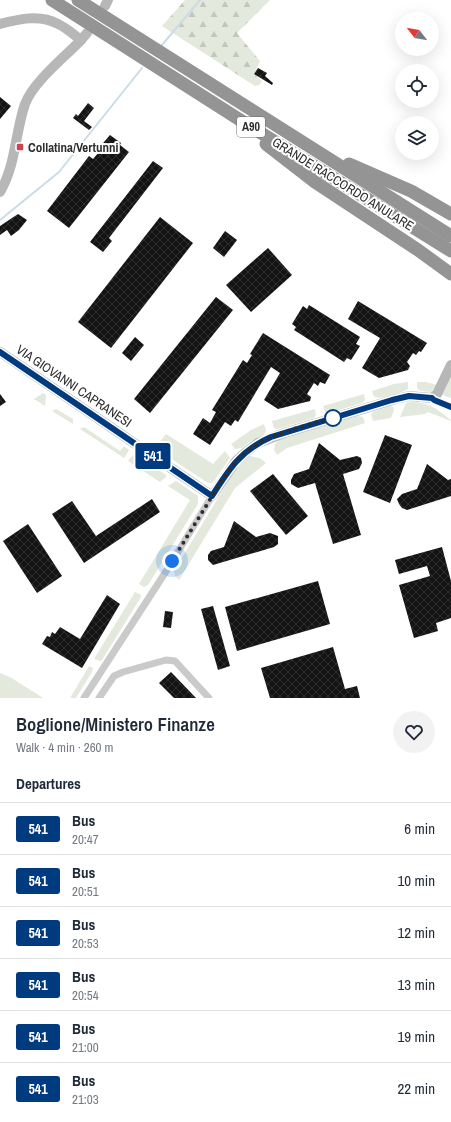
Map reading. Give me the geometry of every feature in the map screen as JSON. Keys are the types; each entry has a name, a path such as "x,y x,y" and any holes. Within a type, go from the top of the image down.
{"highway":[{"name":"GRANDE RACCORDO ANULARE","path":"52,0 237,118 451,251"},
{"name":"GRANDE RACCORDO ANULARE","path":"78,0 451,236"},
{"path":"237,118 277,153 311,179 418,250 451,274"},
{"path":"306,145 411,191 451,214"}],"street":[{"path":"0,24 24,19 48,20 84,37 42,79 28,99 10,167 0,192"},
{"name":"VIA GIOVANNI CAPRANESI","path":"0,352 212,496"},
{"path":"432,398 437,394 451,365"},
{"path":"84,698 144,606 212,496 236,461 252,447 264,440 291,431 409,396 432,398 451,407"},
{"path":"99,698 109,682 116,675 166,660 175,661 209,698"}],"green space":[{"path":"185,0 270,0 237,33 260,61 254,74 262,81 259,85 255,86 162,26"},
{"path":"451,375 451,398 442,395"},
{"path":"408,382 408,389 392,395 377,398 374,396 372,391 394,384"},
{"path":"417,382 426,382 437,385 431,392 420,391 417,388"},
{"path":"43,393 46,395 45,406 34,399"},
{"path":"364,394 365,400 362,403 326,414 323,406"},
{"path":"411,402 428,405 441,412 451,421 428,412 425,414 400,417 406,403"},
{"path":"390,406 393,407 394,410 391,418 373,421 371,414 373,412"},
{"path":"56,409 73,419 73,424 52,411"},
{"path":"315,409 316,415 314,418 277,429 274,428 272,421"},
{"path":"358,416 363,417 365,423 287,448 277,455 274,450 275,444 280,439"},
{"path":"264,424 266,431 264,435 251,441 242,448 235,449 231,444 251,430"},
{"path":"84,427 120,451 124,446 129,450 124,458 80,429"},
{"path":"166,434 213,464 225,451 230,458 214,481 212,483 208,483 155,448"},
{"path":"134,454 166,475 166,477 160,482 128,461"},
{"path":"249,456 260,458 266,463 235,488 179,580 175,576 174,571 233,473"},
{"path":"176,481 198,496 198,504 148,585 144,587 139,584 190,500 168,486"},
{"path":"135,592 141,595 141,597 102,660 94,659"},
{"path":"89,666 93,668 92,672 76,698 70,698"},
{"path":"0,673 10,677 43,698 0,698"}],"building":[{"path":"258,68 267,73 265,76 273,83 272,85 254,74"},
{"path":"0,97 11,106 0,119"},
{"path":"88,103 94,108 84,121 92,127 89,130 73,118 76,114 78,116"},
{"path":"110,135 121,143 120,145 129,152 69,228 47,211 89,156 93,159 100,151 98,149"},
{"path":"153,161 163,168 109,238 112,241 103,252 90,242"},
{"path":"18,214 27,220 19,230 11,236 7,230 0,235 0,226"},
{"path":"160,217 193,243 111,348 78,322"},
{"path":"225,231 237,240 224,257 213,248"},
{"path":"268,248 292,275 251,312 226,285"},
{"path":"216,297 233,310 150,413 134,399"},
{"path":"358,301 427,343 421,352 419,351 416,355 413,353 407,362 410,366 408,370 379,378 362,368 380,338 348,319"},
{"path":"309,305 360,337 356,344 360,346 351,360 347,358 344,362 294,330 296,327 292,324 303,306 307,309"},
{"path":"263,333 330,375 325,384 320,382 318,386 314,383 307,394 311,397 310,401 278,409 264,400 280,373 271,367 238,422 235,420 231,426 225,422 210,445 193,434 203,418 210,423 216,412 212,410 243,360 247,363 252,355 250,354"},
{"path":"135,337 144,345 131,361 122,353"},
{"path":"0,394 6,402 0,406"},
{"path":"385,435 412,445 390,503 363,492"},
{"path":"319,443 340,460 357,456 361,458 362,463 359,469 343,474 361,535 333,544 315,483 298,488 291,484 294,474 309,469"},
{"path":"427,464 448,480 451,479 451,496 407,510 402,508 397,499 402,494 417,489"},
{"path":"273,474 308,516 286,535 250,491"},
{"path":"152,499 160,512 84,563 52,514 72,501 96,536"},
{"path":"234,521 256,537 270,533 278,536 278,544 274,547 213,565 208,560 208,555 211,551 224,547"},
{"path":"28,524 62,576 37,593 3,541"},
{"path":"442,547 451,581 451,618 436,623 438,631 414,638 399,585 430,576 427,566 399,574 395,560"},
{"path":"318,581 330,624 237,651 225,607"},
{"path":"107,595 120,604 82,668 42,644 47,636 50,637 52,632 55,634 60,627 80,639"},
{"path":"213,606 230,666 218,670 201,609"},
{"path":"165,611 173,612 171,628 163,627"},
{"path":"333,647 345,689 357,686 360,698 270,698 261,668"},
{"path":"171,672 196,698 174,698 159,683"}],"waterway":[{"path":"162,45 200,0"},
{"path":"0,220 59,172 142,68"}],"bus line":[{"name":"541","path":"0,352 212,496 233,464 255,445 271,437 409,396 432,398 451,407"}],"place":[{"name":"Collatina/Vertunni","path":"20,147"}],"route":[{"path":"172,561 223,479 242,454 271,437 340,416 333,418"}]}
